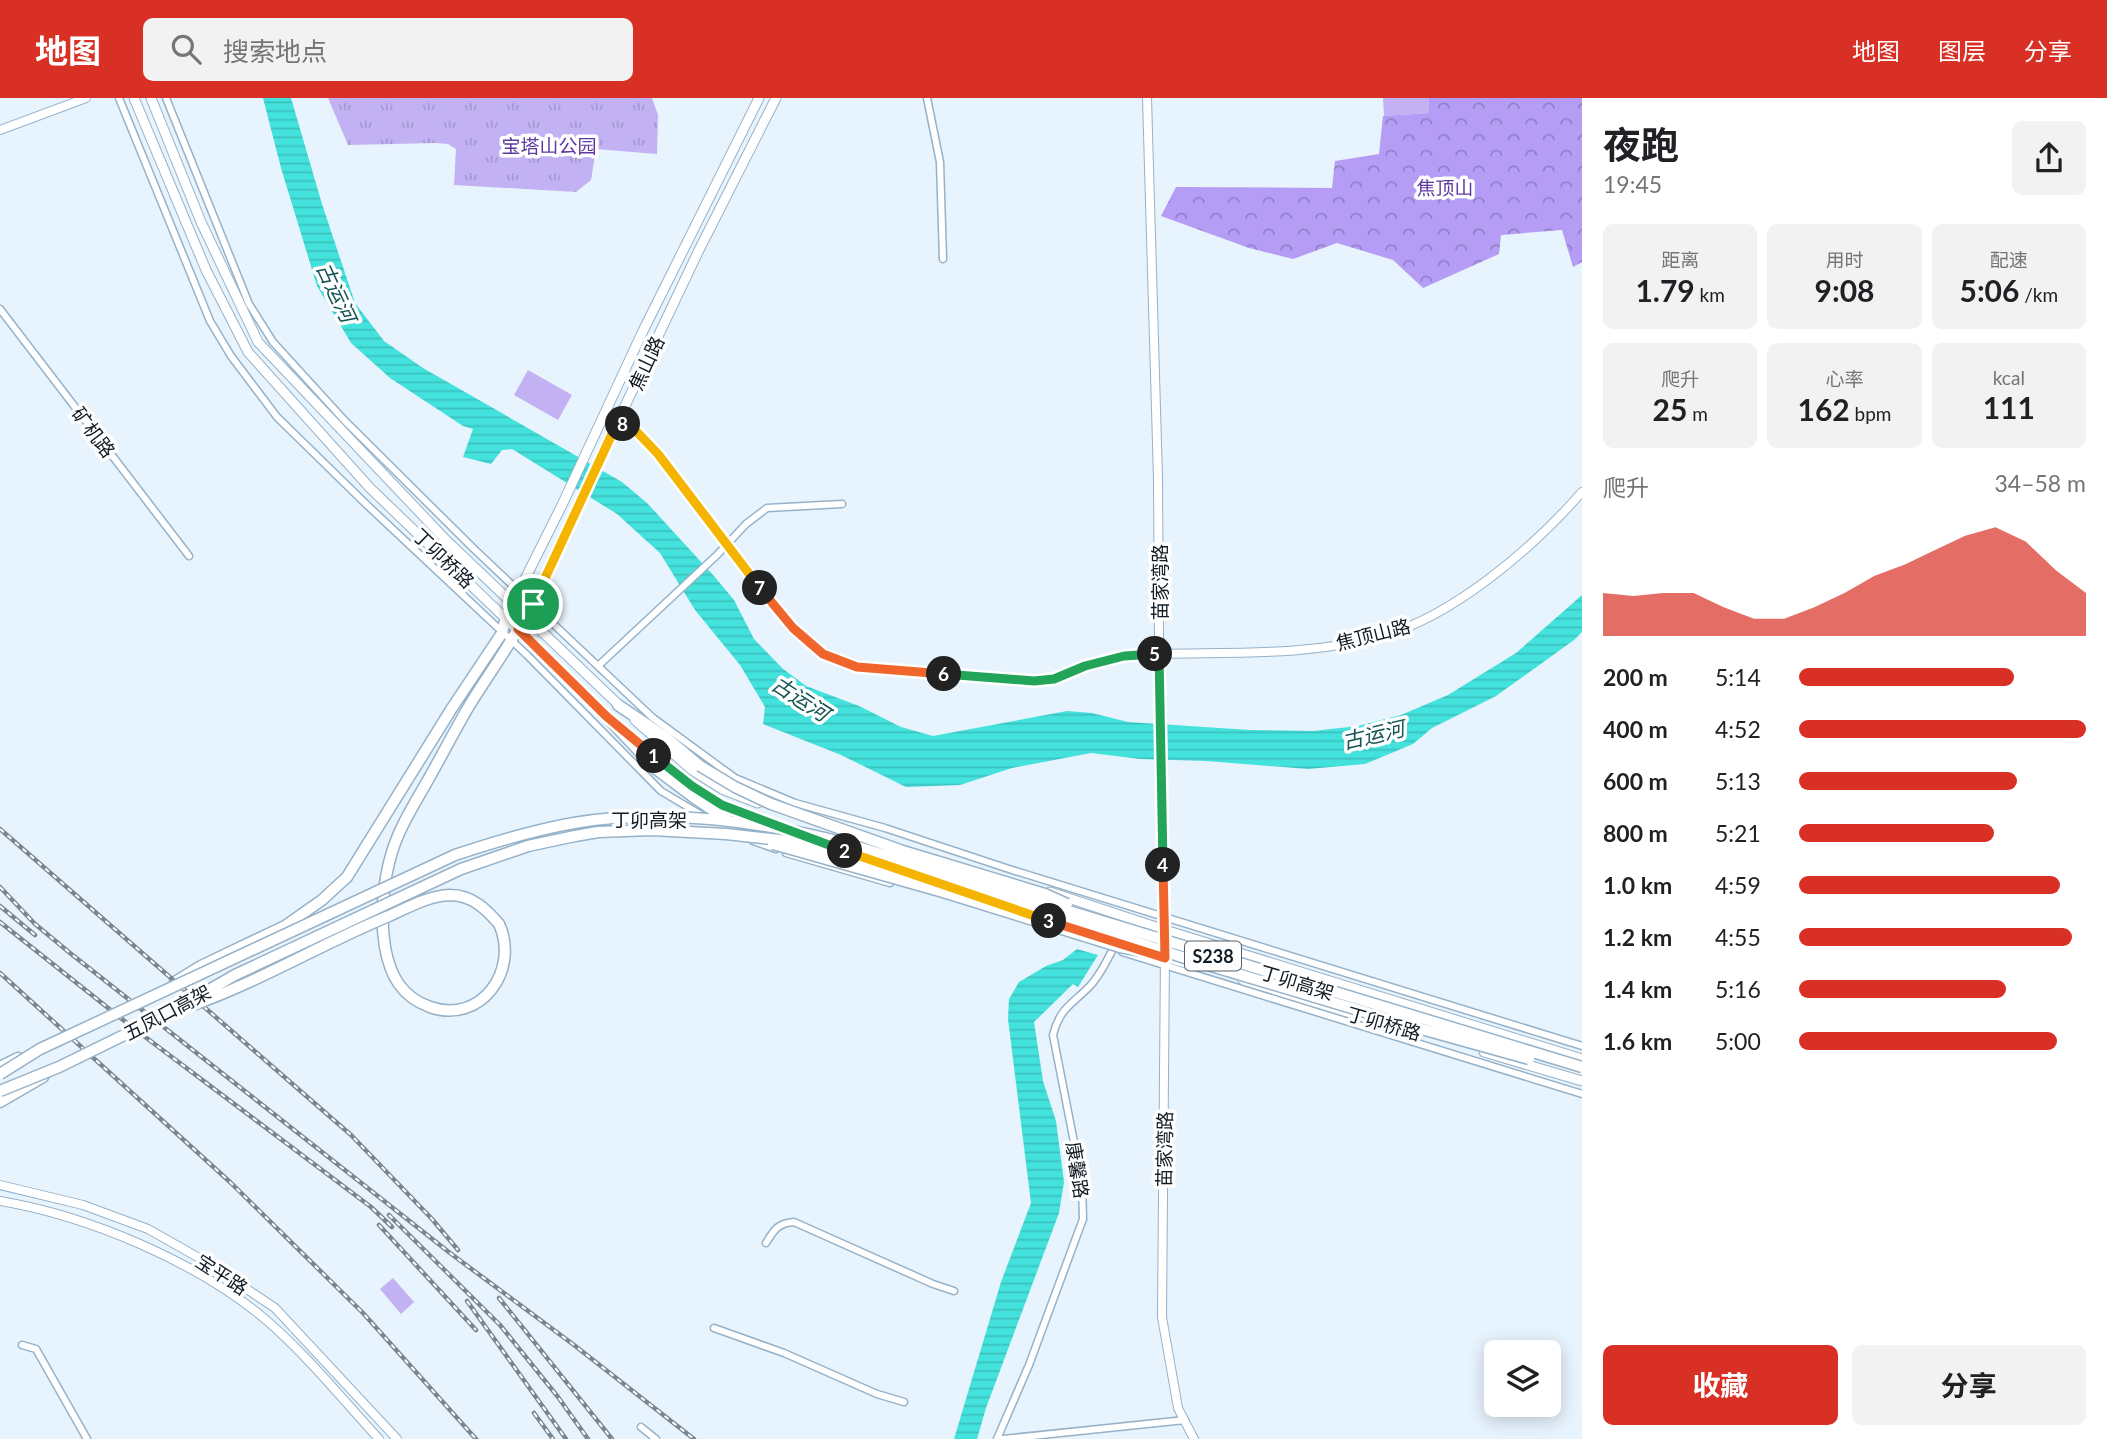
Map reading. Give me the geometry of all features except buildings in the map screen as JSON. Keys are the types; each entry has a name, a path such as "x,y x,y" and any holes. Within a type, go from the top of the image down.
{"highway":[{"path":"155,995 201,966 285,926 323,900 347,877 502,633 506,617"},
{"path":"167,1014 230,992 364,926 431,898 453,895 486,908 499,924 505,938 504,967 496,984 485,997 473,1006 438,1010 405,993 394,979 388,963 383,929 384,897 392,851 403,824 470,705 518,629"},
{"path":"618,705 667,737 700,766 771,804 903,851 1045,894 1105,921"},
{"path":"606,716 656,769 695,799 730,822 773,844 943,892 1120,947 1188,959"},
{"name":"丁卯高架","path":"328,915 455,855 493,842 575,823 631,818 722,820 799,831 845,843 1582,1067"},
{"name":"丁卯高架","path":"331,928 437,879 496,856 528,846 598,832 652,830 788,841 1047,913 1188,959 1582,1074"},
{"name":"五凤口高架","path":"0,1074 40,1049 328,915"},
{"name":"五凤口高架","path":"0,1091 59,1067 167,1014 235,975 331,928"},
{"path":"0,1067 40,1049"},
{"path":"0,1102 59,1067"}],"main road":[{"name":"丁卯桥路","path":"134,98 205,271 248,352 370,488 606,716 682,779 722,805 772,826 1166,962 1202,967 1282,994 1582,1081"},
{"name":"丁卯桥路","path":"151,98 201,222 258,342 446,540 618,705 692,770 722,789 784,813 1001,875 1165,930 1582,1059"},
{"name":"焦山路","path":"506,617 760,98"},
{"name":"焦山路","path":"518,629 533,604 698,252 776,98"}],"street":[{"path":"0,130 86,98"},
{"path":"119,98 210,321 231,356 277,417 527,655 661,791 738,836 808,860 1166,962 1582,1094"},
{"path":"166,98 248,304 274,342 345,421 519,592 653,718 735,778 795,803 884,828 1582,1046"},
{"path":"927,98 940,162 943,258"},
{"name":"苗家湾路","path":"1147,98 1158,478 1160,760 1166,962 1162,1317 1178,1408 1194,1439"},
{"name":"矿机路","path":"0,309 189,556"},
{"path":"618,421 636,431 658,454 793,628 823,654 857,667 1034,681 1054,679 1085,666 1124,656 1159,654"},
{"name":"焦顶山路","path":"1159,654 1296,651 1380,637 1416,624 1451,604 1510,563 1582,492"},
{"path":"598,666 746,524 767,509 842,504"},
{"name":"康馨路","path":"997,1439 1029,1365 1083,1219 1083,1183 1053,1035 1057,1020 1065,1007 1089,987 1101,972 1113,949"},
{"name":"宝平路","path":"0,1185 83,1205 148,1229 208,1263 275,1308 397,1439"},
{"name":"宝平路","path":"0,1201 54,1212 141,1245 200,1275 264,1319 313,1366 379,1439"},
{"path":"766,1243 776,1227 793,1222 954,1291"},
{"path":"714,1328 784,1353 877,1394 904,1402"},
{"path":"22,1345 36,1349 87,1439"},
{"path":"1003,1439 1185,1420"},
{"path":"641,1427 656,1439"}],"green space":[{"name":"宝塔山公园","path":"328,98 652,98 658,115 657,154 596,149 591,180 576,192 454,185 456,149 448,144 435,143 348,145"},
{"path":"1383,98 1429,98 1429,113 1384,116"},
{"name":"焦顶山","path":"1429,98 1582,98 1582,262 1573,267 1562,230 1501,235 1499,254 1423,288 1393,260 1337,243 1293,259 1249,248 1161,216 1176,187 1332,188 1335,161 1379,154 1383,116 1429,113"},
{"path":"528,370 572,395 558,420 514,395"},
{"path":"393,1278 414,1302 401,1314 380,1289"}],"water":[{"name":"古运河","path":"263,98 291,98 355,303 384,341 423,368 622,482 647,503 714,576 734,600 754,639 782,668 806,686 859,706 901,727 933,736 1067,711 1092,713 1128,722 1250,730 1313,731 1358,726 1401,715 1448,695 1516,653 1582,595 1582,632 1496,696 1432,728 1413,744 1365,764 1308,769 1140,759 1091,753 1012,768 960,785 906,787 841,755 763,724 765,707 740,665 695,610 660,553 617,514 512,449 502,450 491,464 463,457 473,429 463,426 390,378 351,343 317,286"},
{"path":"1077,949 1098,955 1078,987 1073,984 1034,1022 1043,1081 1056,1121 1064,1182 1059,1213 986,1408 977,1439 954,1439 1001,1282 1031,1203 1008,1019 1009,999 1019,982 1046,966 1063,960"}],"railway":[{"path":"0,829 351,1135 458,1250"},
{"path":"0,887 35,924 70,953 450,1253 694,1439"},
{"path":"0,906 35,935"},
{"path":"0,922 132,1027 371,1207 392,1227"},
{"path":"0,973 230,1182 363,1313 476,1439"},
{"path":"389,1215 500,1325 588,1439"},
{"path":"379,1225 476,1330"},
{"path":"499,1298 612,1439"},
{"path":"467,1301 566,1439"},
{"path":"534,1413 553,1439"}],"route":[{"path":"618,421 636,431 658,454 793,628 823,654 857,667 1034,681 1054,679 1085,666 1124,656 1159,654 1165,958 1018,911 772,826 722,805 662,763 606,716 518,629 533,604 618,421"}]}
